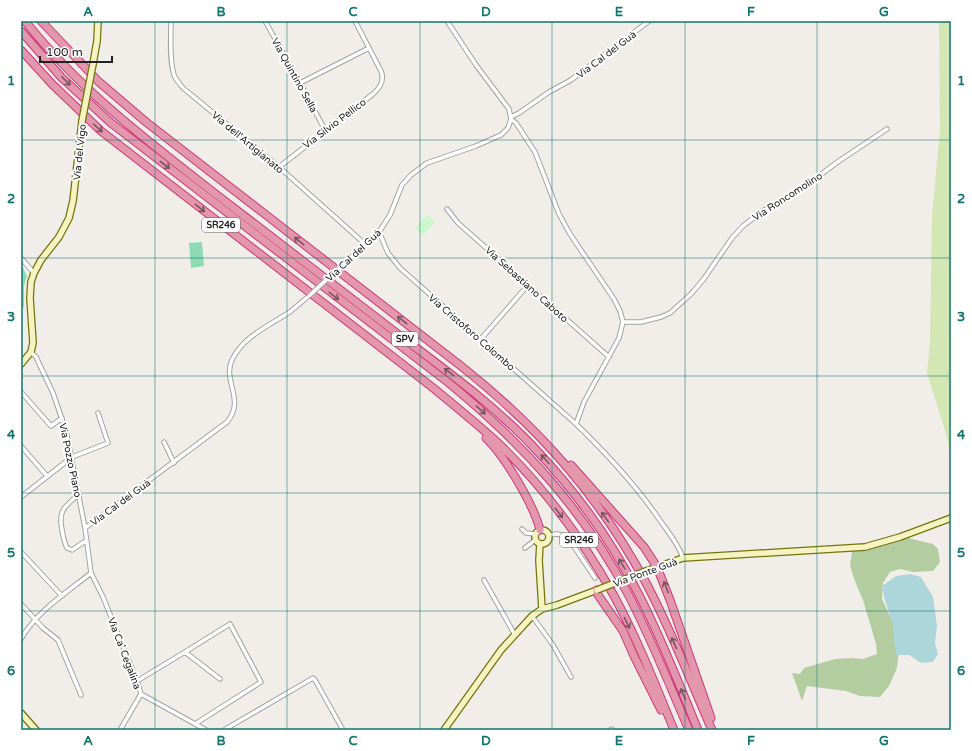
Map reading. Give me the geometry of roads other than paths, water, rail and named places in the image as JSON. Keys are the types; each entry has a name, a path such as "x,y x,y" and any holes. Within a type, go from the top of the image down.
{"highway":[{"name":"SPV","path":"25,21 68,70 120,119 468,387 498,412 541,454 588,512 625,570 654,626 698,730"},
{"path":"41,21 99,82 146,122 451,358 524,416 543,434 620,518 644,547 657,567 715,730"},
{"name":"SPV","path":"21,31 62,77 116,127 449,383 492,420 529,456 570,505 611,564 650,639 689,730"},
{"name":"SR246","path":"21,50 74,106 107,136 432,387 478,425 508,454 541,490 578,538 594,562 624,617 674,730"},
{"path":"432,387 490,442 518,483 531,506 538,537"},
{"path":"503,400 545,441 568,468 605,516 622,542 657,605 712,730"},
{"path":"597,590 598,595 624,631 634,656 670,730"}],"street":[{"name":"Via del Vigo","path":"34,273 41,260 59,237 69,218 73,201 82,121 97,41 98,21"},
{"name":"Via dell'Artigianato","path":"171,21 170,49 173,69 178,82 183,88 278,167 365,244"},
{"name":"Via Quintino Sella","path":"265,21 325,130"},
{"path":"300,83 369,48 355,21"},
{"path":"447,21 476,65 505,102 511,118 516,123 535,152 564,224 614,299 620,311 623,322 619,338 584,402 576,424"},
{"name":"Via Cal del Guà","path":"91,573 85,528 174,463 231,418 235,405 229,371 231,360 238,350 257,332 291,311 379,232 390,215 402,186 411,175 427,164 501,135 508,128 511,118 549,92 571,80 649,21"},
{"name":"Via Silvio Pellico","path":"278,167 378,90 382,82 383,75 369,48"},
{"name":"Via Roncomolino","path":"623,322 641,322 670,313 691,294 703,280 732,238 743,226 761,212 800,190 839,161 887,129"},
{"name":"Via Sebastiano Caboto","path":"447,209 458,223 609,357"},
{"name":"Via Cristoforo Colombo","path":"379,232 388,253 400,268 576,424 601,448 644,497 679,546 682,558"},
{"path":"21,258 34,273 31,282 30,298 33,343 31,352 21,364"},
{"path":"481,339 528,285"},
{"name":"Via Pozzo Piano","path":"31,352 36,357 53,393 62,418 72,457 85,528"},
{"path":"21,392 50,426 62,418"},
{"path":"21,497 72,457 108,443 98,413"},
{"path":"164,442 174,463"},
{"path":"21,446 47,476"},
{"path":"79,494 64,508 61,515 60,519 64,543 67,548 72,550 87,540"},
{"name":"Via Ponte Guà","path":"444,730 501,650 532,616 542,609 557,605 682,558 865,547 900,537 951,518"},
{"path":"522,529 526,533 547,542 549,535"},
{"path":"525,548 544,530 549,535"},
{"path":"549,535 557,534 567,536 595,578"},
{"path":"538,537 542,609"},
{"path":"21,552 62,596"},
{"path":"21,639 34,620 91,573"},
{"name":"Via Ca' Cegalina","path":"91,573 103,597 141,694 120,730"},
{"path":"484,580 515,635"},
{"path":"21,604 34,620 58,640 81,695"},
{"path":"532,616 553,645 572,678"},
{"path":"137,681 230,624 261,683 195,724"},
{"path":"185,652 220,679"},
{"path":"224,730 313,678 343,730"},
{"path":"141,694 206,730"},
{"path":"21,713 36,730"}],"water":[{"path":"910,574 921,577 933,597 937,626 935,643 938,654 933,662 921,663 909,655 896,655 893,625 882,586 896,576"}]}
